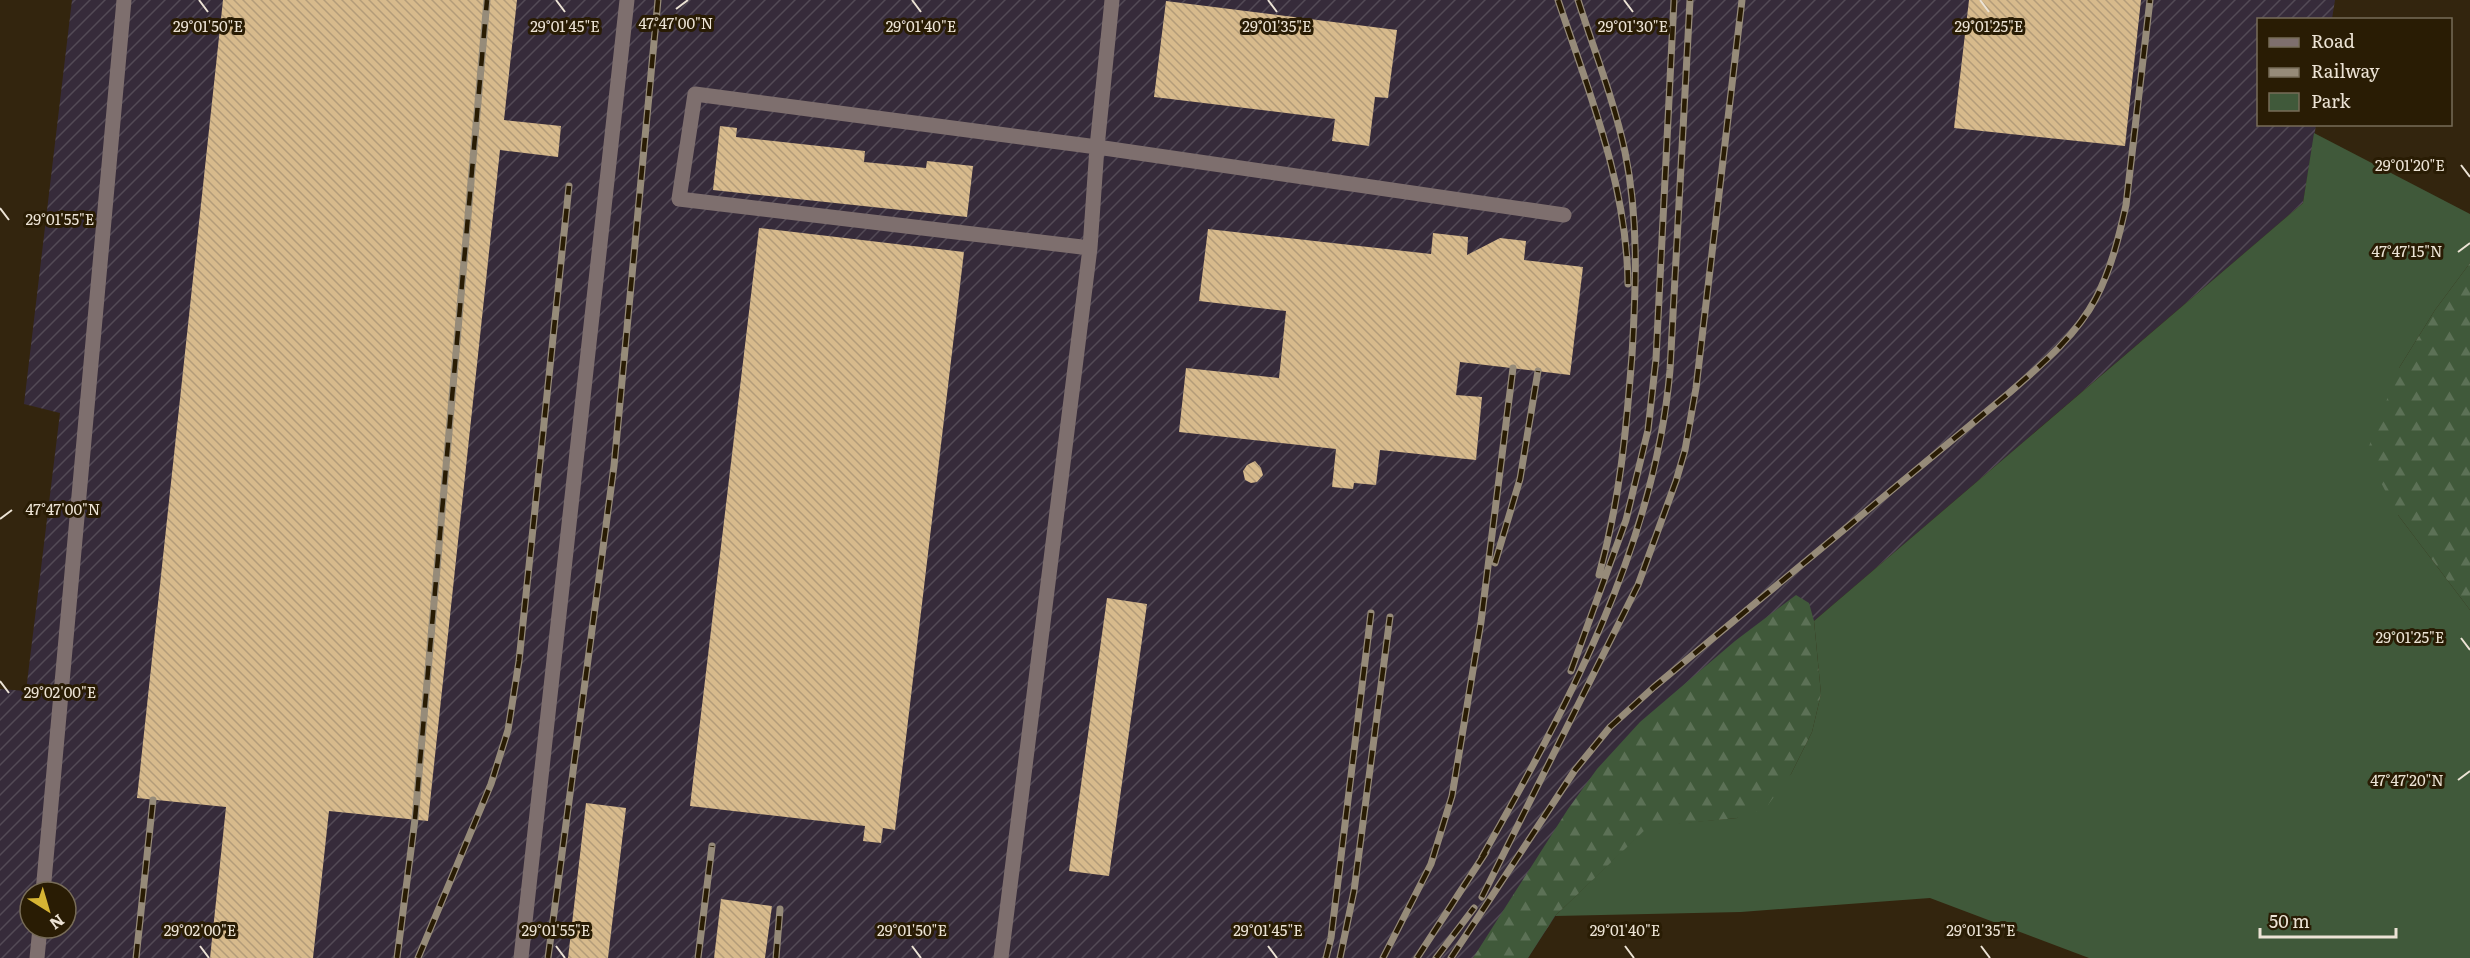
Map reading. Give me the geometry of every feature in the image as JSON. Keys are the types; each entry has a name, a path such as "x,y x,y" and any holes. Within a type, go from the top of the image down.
{"lane":[{"path":"44,880 124,0"},
{"path":"521,958 627,0"},
{"path":"1001,958 1090,248 1097,147 1112,0"},
{"path":"1090,248 679,200 696,94 1097,147 1564,215"},
{"path":"37,958 39,940"}],"shaded area":[{"path":"72,0 2335,0 2332,18 2257,18 2257,126 2316,126 2303,203 1663,750 1528,958 0,958 0,689 26,691 60,413 24,404"}],"green space":[{"path":"2314,133 2470,214 2470,263 2435,310 2399,368 2398,515 2470,610 2470,958 2089,958 1930,898 1741,912 1555,916 1648,826 1737,818 1791,774 1812,732 1821,694 1814,621 2303,203"},
{"path":"2470,263 2470,610 2398,515 2366,454 2399,368 2435,310"},
{"path":"1796,595 1809,603 1814,621 1821,694 1812,732 1791,774 1765,809 1737,818 1648,827 1555,916 1528,958 1473,958 1568,809 1597,769 1640,722 1735,641"}],"building":[{"path":"223,0 517,0 504,120 561,126 558,157 500,150 428,821 329,811 313,958 210,958 226,807 137,798"},
{"path":"1969,0 2141,0 2125,146 1954,128"},
{"path":"1166,1 1397,30 1388,98 1375,97 1369,146 1332,141 1335,119 1154,97"},
{"path":"720,126 737,128 736,137 865,151 864,162 926,168 927,161 973,166 967,217 713,190"},
{"path":"759,228 964,252 895,830 883,828 881,843 863,841 865,826 690,806"},
{"path":"1208,229 1431,254 1433,233 1468,237 1467,255 1500,238 1526,241 1524,260 1583,267 1570,375 1460,362 1456,395 1482,397 1476,460 1380,450 1376,485 1354,483 1353,489 1332,487 1336,449 1179,432 1186,368 1279,378 1286,311 1199,301"},
{"path":"1255,461 1263,475 1257,482 1251,483 1245,480 1243,471 1247,465"},
{"path":"1107,598 1147,604 1109,876 1069,871"},
{"path":"586,803 626,808 608,958 568,958"},
{"path":"721,899 772,906 765,958 714,958"}],"railway":[{"path":"397,958 415,819 487,0"},
{"path":"548,958 614,466 658,0"},
{"path":"1558,0 1594,104 1614,175 1626,247 1628,284"},
{"path":"1578,0 1610,94 1625,152 1633,203 1635,253 1632,355 1621,466 1612,520 1599,575"},
{"path":"1571,671 1626,520 1648,430 1656,359 1674,0"},
{"path":"1482,857 1575,683 1626,561 1646,499 1661,435 1670,370 1690,0"},
{"path":"1482,897 1638,585 1685,450 1696,388 1742,0"},
{"path":"1451,958 1575,770 1610,727 1654,687 2009,393 2057,349 2088,312 2106,276 2126,205 2150,0"},
{"path":"418,958 491,784 508,730 519,661 569,186"},
{"path":"1383,958 1431,864 1452,796 1481,622 1513,368"},
{"path":"1495,563 1520,479 1538,371"},
{"path":"1326,958 1331,938 1371,613"},
{"path":"1340,958 1354,891 1390,617"},
{"path":"136,958 153,800"},
{"path":"698,958 712,846"},
{"path":"1417,958 1486,852"},
{"path":"1436,958 1474,908"},
{"path":"776,958 780,909"}]}
